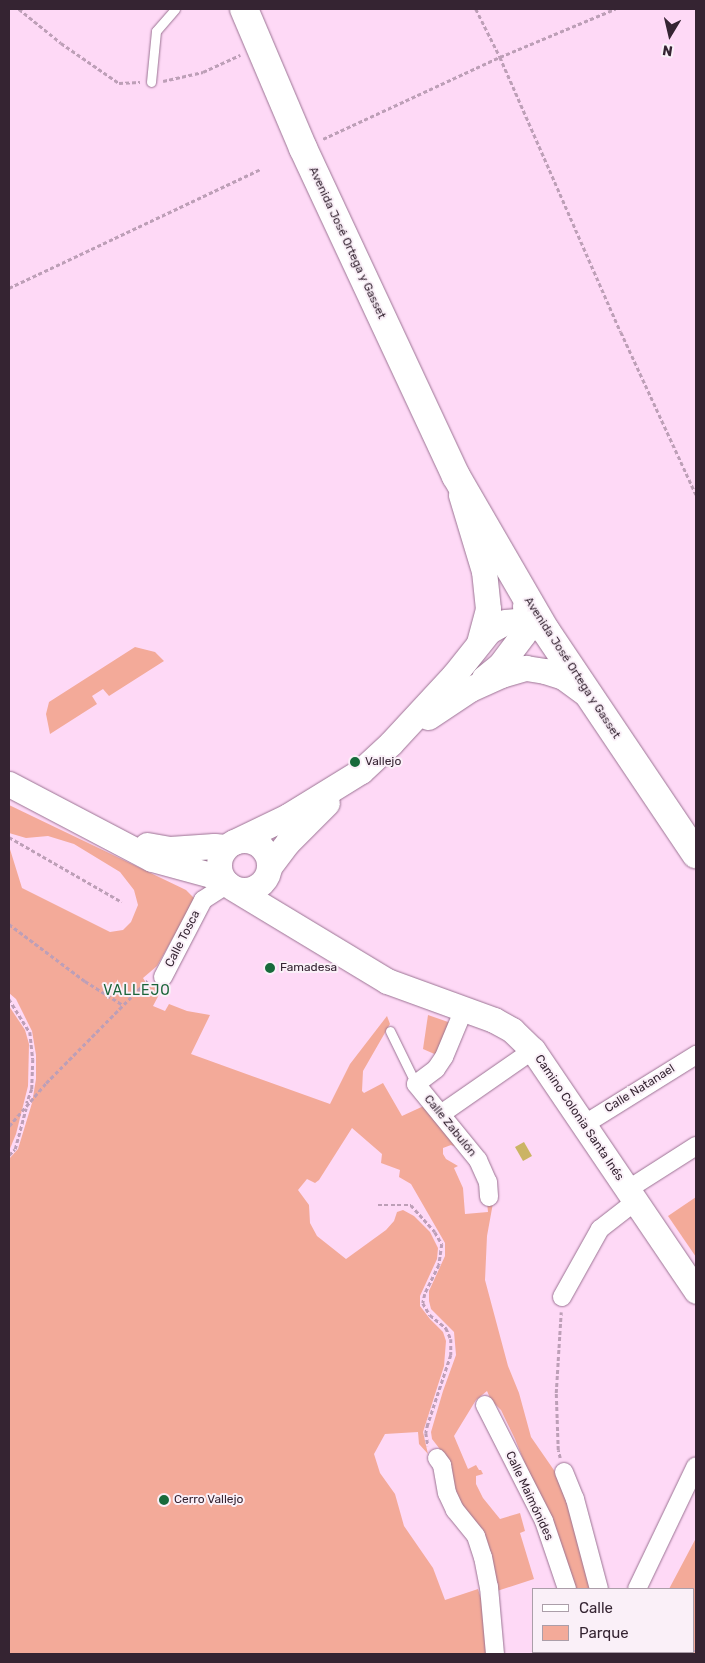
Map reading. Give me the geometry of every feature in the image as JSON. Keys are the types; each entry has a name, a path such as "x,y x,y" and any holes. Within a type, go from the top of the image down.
{"main road":[{"name":"Avenida José Ortega y Gasset","path":"244,9 303,148 456,476 523,594 536,626 591,698 696,854"},
{"name":"Avenida José Ortega y Gasset","path":"456,476 484,571 488,609 479,642"},
{"name":"Camino Colonia Santa Inés","path":"268,871 288,842 351,778 391,742 454,675 489,631 505,622 536,626"},
{"name":"Camino Colonia Santa Inés","path":"391,742 470,689 500,665 516,646 523,634 536,626"},
{"name":"Camino Colonia Santa Inés","path":"470,689 501,674 526,668 545,671 562,678 591,698"},
{"name":"Camino Colonia Santa Inés","path":"118,841 170,849 230,845 288,816 351,778"},
{"name":"Camino Colonia Santa Inés","path":"9,784 152,858 211,875 387,981 464,1008 494,1020 512,1030 533,1050 585,1124 696,1291"},
{"path":"268,871 259,885 254,888 240,890 231,886 220,873 219,866 222,853 230,845 247,840 261,846 266,852 268,871 290,921"}],"street":[{"name":"Calle Tosca","path":"163,977 203,900 231,886"},
{"path":"416,1084 436,1069 444,1057 464,1008"},
{"path":"441,1114 533,1050"},
{"name":"Calle Natanael","path":"585,1124 696,1054"},
{"name":"Calle Zabulón","path":"416,1084 478,1160 488,1182 489,1197"},
{"path":"562,1297 600,1229 632,1195 696,1146"},
{"name":"Calle Maimónides","path":"485,1405 544,1521 567,1588"},
{"path":"437,1458 442,1465 447,1493 454,1510 476,1536 483,1557 489,1587 495,1654"},
{"path":"637,1588 696,1466"},
{"path":"564,1472 575,1499 599,1588"}],"lane":[{"path":"151,82 156,31 175,9"},
{"path":"390,1031 416,1084"}],"path":[{"path":"19,9 61,43 119,83 151,82 203,72 233,59 258,43"},
{"path":"476,9 500,57 621,332 696,494"},
{"path":"303,148 500,57 615,9"},
{"path":"9,288 262,169"},
{"path":"9,838 122,902"},
{"path":"9,924 85,981 124,1005"},
{"path":"9,1126 46,1083 124,1005 142,984 154,978 163,977"},
{"path":"9,999 30,1032 32,1069 32,1088 15,1149 9,1155"},
{"path":"378,1205 411,1205 435,1232 442,1244 439,1265 425,1294 423,1303 430,1315 446,1328 451,1339 449,1362 426,1434 427,1445 437,1458"},
{"path":"562,1297 556,1393 558,1450 564,1472"}],"green space":[{"path":"135,647 155,652 164,661 109,696 103,689 92,696 97,704 50,734 46,714 49,702"},
{"path":"9,805 186,890 195,899 157,966 143,978 148,986 163,987 153,1006 165,1011 169,1004 187,1011 210,1015 191,1054 330,1104 350,1064 387,1016 390,1024 363,1071 362,1091 364,1093 383,1083 402,1116 428,1104 459,1148 451,1145 443,1148 443,1154 446,1159 458,1166 454,1168 463,1188 465,1214 488,1212 487,1202 493,1203 487,1236 485,1280 508,1366 519,1393 531,1437 558,1476 575,1512 595,1588 575,1588 515,1439 501,1410 491,1400 487,1391 476,1400 454,1436 468,1469 476,1465 481,1470 483,1474 476,1476 476,1484 483,1498 500,1519 520,1513 525,1531 520,1533 534,1579 494,1592 460,1513 447,1464 432,1439 431,1432 456,1355 454,1332 431,1309 429,1301 429,1291 445,1256 445,1243 411,1184 399,1177 400,1170 381,1163 382,1154 352,1128 319,1180 315,1183 307,1179 298,1190 309,1205 310,1223 317,1236 346,1259 386,1230 394,1221 397,1212 403,1210 414,1216 430,1232 438,1248 437,1259 420,1296 420,1306 443,1332 446,1341 444,1366 423,1432 428,1454 419,1444 418,1432 385,1434 374,1454 380,1473 395,1494 404,1526 433,1568 445,1600 478,1589 485,1611 491,1654 9,1654 9,1159 18,1149 32,1103 36,1079 36,1055 32,1031 16,999 9,993 9,846 22,888 110,932 123,930 131,922 138,905 134,890 120,872 74,844 48,836 26,838 9,833"},
{"path":"9,1006 25,1030 29,1044 28,1086 16,1134 9,1151"},
{"path":"428,1015 451,1023 439,1056 423,1049"},
{"path":"696,1197 696,1257 668,1216"},
{"path":"696,1538 696,1654 642,1654 695,1653 695,1588 670,1588"}],"shaded area":[{"path":"524,1142 532,1156 523,1161 515,1147"}],"place":[{"name":"Vallejo","path":"355,762"},
{"name":"Famadesa","path":"270,968"},
{"name":"Cerro Vallejo","path":"164,1500"}],"district":[{"name":"VALLEJO","path":"137,991"}]}
